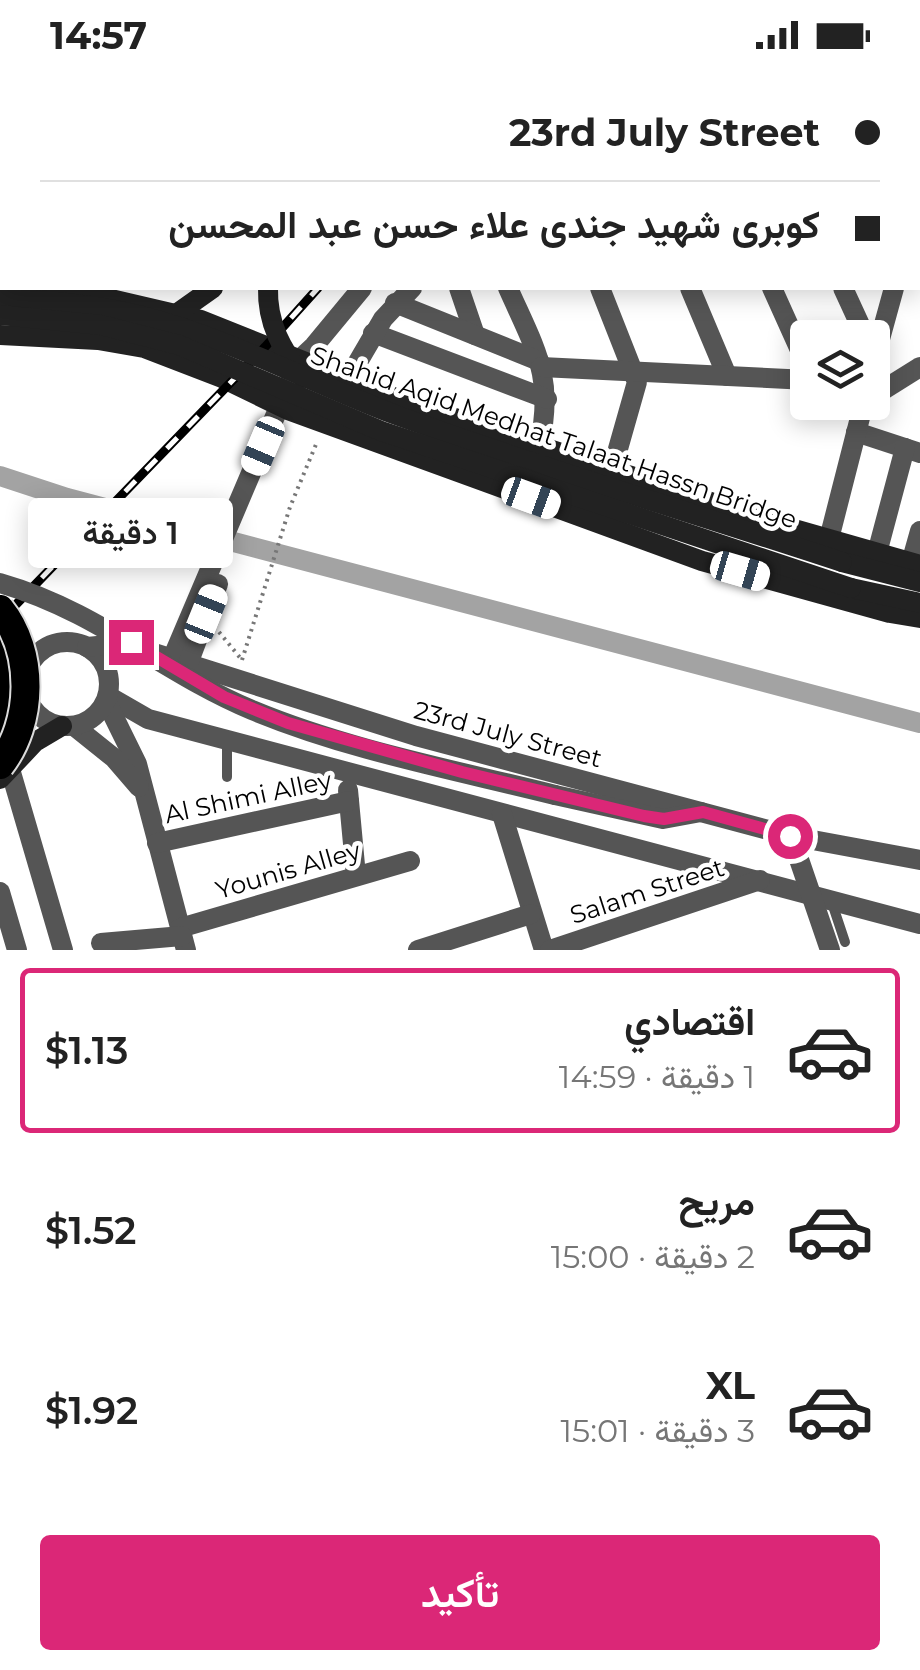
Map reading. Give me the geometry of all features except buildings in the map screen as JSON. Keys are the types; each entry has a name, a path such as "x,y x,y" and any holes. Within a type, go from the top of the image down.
{"highway":[{"path":"0,610 17,639 25,667 22,719 3,771"},
{"path":"0,646 9,692 0,731"}],"main road":[{"path":"57,290 179,314 229,330 404,401 877,553 917,570"},
{"path":"115,342 179,314 211,290"},
{"path":"268,290 275,337 307,362"},
{"name":"Shahid Aqid Medhat Talaat Hassn Bridge","path":"0,297 100,307 142,316 242,350 307,362 400,416 842,562 917,570"},
{"name":"Shahid Aqid Medhat Talaat Hassn Bridge","path":"0,315 101,325 178,346 382,431 850,588 920,604"},
{"path":"0,335 115,342 180,360 283,408 702,560 890,614 920,618"},
{"path":"0,731 17,712 25,687"},
{"path":"3,771 35,742 68,726"}],"street":[{"path":"180,661 206,619 283,408 307,362 361,290"},
{"path":"348,379 373,333 410,290"},
{"path":"460,290 475,335"},
{"path":"509,290 540,364 547,398 539,446"},
{"path":"601,290 636,372 636,392 612,470"},
{"path":"691,290 727,376"},
{"path":"773,290 790,328"},
{"path":"845,290 858,320"},
{"path":"885,320 893,290"},
{"path":"395,303 540,364 790,379"},
{"path":"373,333 547,398"},
{"path":"890,386 920,367"},
{"path":"829,539 859,420"},
{"path":"856,432 915,451 877,553"},
{"path":"917,570 920,531"},
{"path":"0,584 66,606 252,710 342,740 664,819 703,812"},
{"path":"25,687 31,662 46,648 66,642 87,647 103,662 108,673 107,698 124,732 146,797 183,938"},
{"path":"0,646 13,658 35,711 42,718 68,726 114,758 146,797"},
{"name":"23rd July Street","path":"87,647 130,647 416,736 790,836 920,860"},
{"path":"68,726 94,718 107,698"},
{"path":"107,698 148,719 920,924"},
{"path":"3,771 63,950"},
{"path":"347,772 356,876"},
{"name":"Al Shimi Alley","path":"157,842 349,801"},
{"path":"502,814 547,950"},
{"path":"790,836 820,895 837,946"},
{"name":"Younis Alley","path":"101,943 183,938 356,876 410,861"},
{"name":"Salam Street","path":"547,950 760,880"},
{"path":"0,892 17,950"},
{"path":"418,950 532,914"}],"lane":[{"path":"227,776 228,740"}],"path":[{"path":"206,619 242,660 284,524 319,438"}],"waterway":[{"path":"0,476 67,498 920,723"}],"railway":[{"path":"0,621 316,290"}],"route":[{"path":"131,642 224,697 342,740 644,816 684,818 703,812 790,836"}]}
